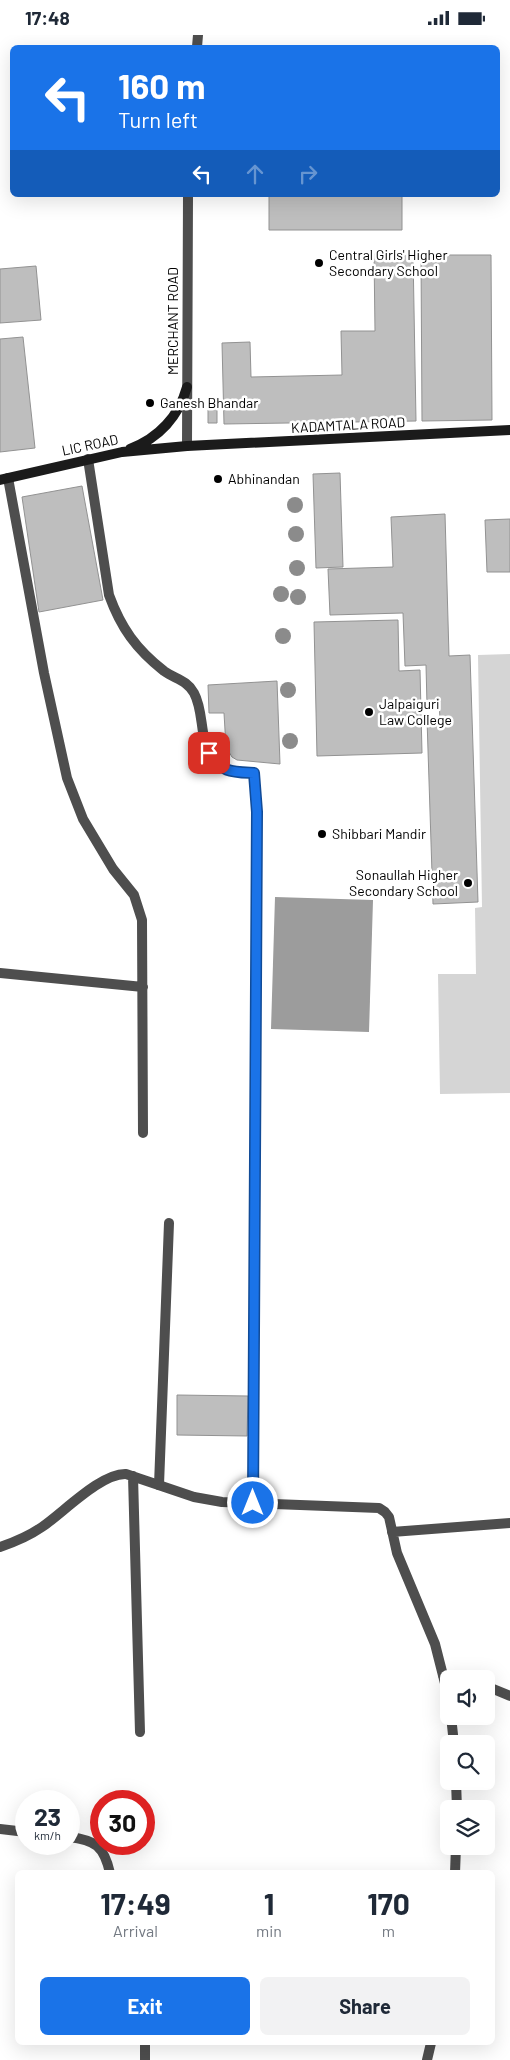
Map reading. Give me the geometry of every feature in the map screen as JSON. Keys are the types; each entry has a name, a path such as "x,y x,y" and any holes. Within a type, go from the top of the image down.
{"main road":[{"path":"122,452 146,442 166,427 179,407 187,387"},
{"name":"KADAMTALA ROAD","path":"187,446 510,430"},
{"name":"LIC ROAD","path":"4,479 122,452 187,446"}],"street":[{"name":"MERCHANT ROAD","path":"187,446 188,197"},
{"path":"88,459 109,595 117,616 130,638 165,672 186,682 195,694 203,738 209,753 217,764 231,773 254,773 257,812 253,1503"},
{"path":"4,479 67,778 83,819 113,869 134,895 142,920 143,1133"},
{"path":"0,973 143,987"},
{"path":"160,1485 169,1223"},
{"path":"0,1547 20,1540 43,1526 112,1475 119,1473 194,1497 222,1502 379,1508 389,1517 397,1553 435,1643 442,1670"},
{"path":"133,1476 140,1732"},
{"path":"392,1532 510,1523"},
{"path":"495,1690 510,1697"},
{"path":"0,1829 15,1831"},
{"path":"80,1839 93,1841 104,1854 109,1870"},
{"path":"455,1870 456,1855"},
{"path":"145,2045 145,2060"},
{"path":"427,2060 431,2045"}],"shaded area":[{"path":"510,654 510,1093 440,1094 438,974 476,974 475,908 482,907 478,655"},
{"path":"275,897 373,900 369,1032 271,1029"}],"building":[{"path":"269,197 402,197 402,230 269,230"},
{"path":"413,253 416,421 224,424 222,343 250,342 251,377 342,375 341,331 375,331 374,254"},
{"path":"421,255 491,255 492,420 422,421"},
{"path":"36,266 41,320 0,323 0,269"},
{"path":"23,337 35,448 0,452 0,339"},
{"path":"208,409 217,409 217,423 208,423"},
{"path":"340,473 343,567 316,568 313,474"},
{"path":"82,486 103,600 39,612 22,497"},
{"path":"445,514 449,656 470,655 478,902 433,904 427,719 440,718 439,704 427,705 426,665 405,666 403,613 330,615 328,569 393,567 391,517"},
{"path":"510,519 510,572 487,572 485,520"},
{"name":"Jalpaiguri Law College","path":"398,620 399,671 420,670 422,753 317,756 314,622"},
{"path":"277,681 280,764 237,760 232,757 226,747 224,713 209,713 208,685"},
{"path":"177,1395 248,1396 247,1436 177,1435"}],"place":[{"name":"Central Girls' Higher Secondary School","path":"319,263"},
{"name":"Ganesh Bhandar","path":"150,403"},
{"name":"Abhinandan","path":"218,479"},
{"name":"Jalpaiguri Law College","path":"369,712"},
{"name":"Shibbari Mandir","path":"322,834"},
{"name":"Sonaullah Higher Secondary School","path":"468,883"}],"route":[{"path":"209,753 217,764 231,773 254,773 257,812 253,1503"}]}
